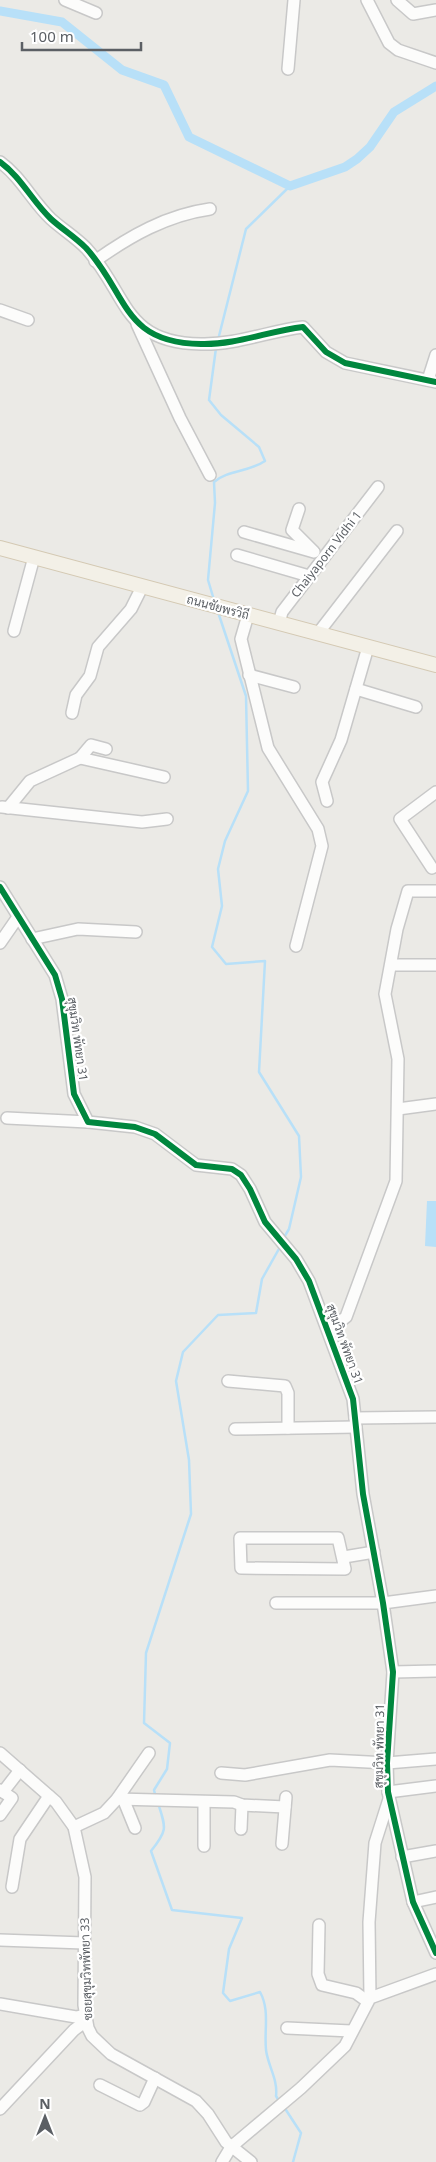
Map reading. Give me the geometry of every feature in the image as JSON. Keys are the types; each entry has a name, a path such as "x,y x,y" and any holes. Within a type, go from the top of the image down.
{"main road":[{"name":"ถนนชัยพรวิถี","path":"0,548 436,665"}],"street":[{"path":"65,0 96,13"},
{"path":"288,69 294,0"},
{"path":"367,0 389,43 398,50 436,63"},
{"path":"396,0 413,14 418,15 436,10"},
{"path":"1,165 17,177 50,218 85,248 95,260 123,307 137,324 180,418 210,475"},
{"path":"95,260 118,245 170,218 210,209"},
{"path":"0,310 28,320"},
{"path":"137,324 157,336 176,342 208,344 306,328 326,352 345,363 432,381 436,355"},
{"name":"Chaiyaporn Vidhi 1","path":"279,623 282,612 309,576 318,556 378,487"},
{"path":"299,509 292,530 318,556"},
{"path":"318,632 398,531"},
{"path":"244,532 318,556"},
{"path":"237,555 309,576"},
{"path":"14,631 34,557"},
{"path":"72,713 76,695 90,676 98,647 131,609 142,587"},
{"path":"248,615 241,639 268,748 318,829 322,846 296,946"},
{"path":"327,801 322,782 341,740 368,646"},
{"path":"249,675 294,688"},
{"path":"356,689 416,706"},
{"path":"4,808 30,782 80,758 91,745 106,749"},
{"path":"80,758 164,777"},
{"path":"432,868 400,819 436,792"},
{"path":"4,808 142,822 167,819"},
{"name":"สุขุมวิท พัทยา 31","path":"0,887 55,975 62,999 74,1094 88,1122 134,1127 155,1134 196,1165 232,1170 241,1175 250,1189 265,1222 292,1254 309,1281 329,1330 352,1398 363,1494 383,1603 392,1672 387,1763 389,1795 413,1902 436,1953"},
{"path":"329,1330 346,1317 396,1181 398,1059 386,994 396,929 408,891 436,891"},
{"path":"0,943 18,917"},
{"path":"32,939 78,929 136,932"},
{"path":"391,965 436,965"},
{"path":"398,1110 436,1104"},
{"path":"7,1118 88,1122"},
{"path":"228,1381 284,1386 288,1393 288,1428"},
{"path":"235,1429 288,1428 436,1416"},
{"path":"240,1538 338,1538 344,1557 345,1569 241,1568 240,1538"},
{"path":"344,1557 374,1552"},
{"path":"276,1603 383,1603 436,1596"},
{"path":"392,1672 436,1670"},
{"name":"ซอยสุขุมวิทพัทยา 33","path":"0,1753 49,1796 74,1827 85,1877 84,1943 86,2018 88,2028 97,2042 111,2054 196,2101 208,2114 231,2147 250,2162"},
{"path":"74,1827 104,1813 120,1800 149,1753"},
{"path":"221,1773 245,1775 330,1760 387,1763 436,1759"},
{"path":"0,1815 12,1798 1,1791 20,1770"},
{"path":"222,2162 231,2147 291,2097 345,2046 369,1999 369,1922 375,1843 389,1795 436,1786"},
{"path":"12,1887 20,1839 49,1796"},
{"path":"120,1800 234,1802 242,1805 286,1802 282,1844"},
{"path":"120,1800 135,1828"},
{"path":"204,1802 204,1846"},
{"path":"241,1829 242,1805"},
{"path":"402,1857 436,1851"},
{"path":"413,1902 436,1897"},
{"path":"319,1925 318,1974 322,1985 356,1993 369,1999 436,1974"},
{"path":"0,1940 84,1943"},
{"path":"0,2004 86,2018"},
{"path":"0,2108 86,2018"},
{"path":"287,2028 352,2031"},
{"path":"100,2085 140,2105 144,2102 155,2078"}],"water":[{"path":"427,1201 436,1201 436,1247 425,1246"}],"waterway":[{"path":"0,11 62,22 122,70 164,85 189,137 290,186 345,167 357,159 370,147 394,112 436,86"},
{"path":"218,340 246,229 290,186"},
{"path":"214,600 208,580 215,503 214,482 226,475 259,465 265,461 259,447 221,415 209,400 216,348"},
{"path":"218,612 246,696 248,791 225,841 218,869 222,906 212,947 226,964 265,961 259,1072 299,1136 301,1177 289,1229 283,1239"},
{"path":"156,1798 154,1790 167,1769 170,1743 144,1723 146,1653 191,1514 189,1460 176,1381 183,1352 218,1315 256,1313 262,1279 280,1247"},
{"path":"158,1803 164,1828 163,1833 151,1851 172,1910 242,1918 229,1949 223,1993 230,2001 260,1992 266,2013 267,2056 276,2084 276,2096 279,2101"},
{"path":"284,2107 301,2133 293,2162"}],"cycle path":[{"path":"0,162 14,175 51,219 86,248 100,265 130,313 141,325 156,335 175,341 214,344 303,327 326,352 345,363 436,382"},
{"path":"0,887 55,975 62,999 74,1094 88,1122 135,1127 155,1134 196,1165 232,1169 241,1175 250,1189 265,1222 296,1259 309,1281 353,1399 363,1494 383,1603 393,1672 387,1763 388,1792 413,1902 436,1953"}]}
